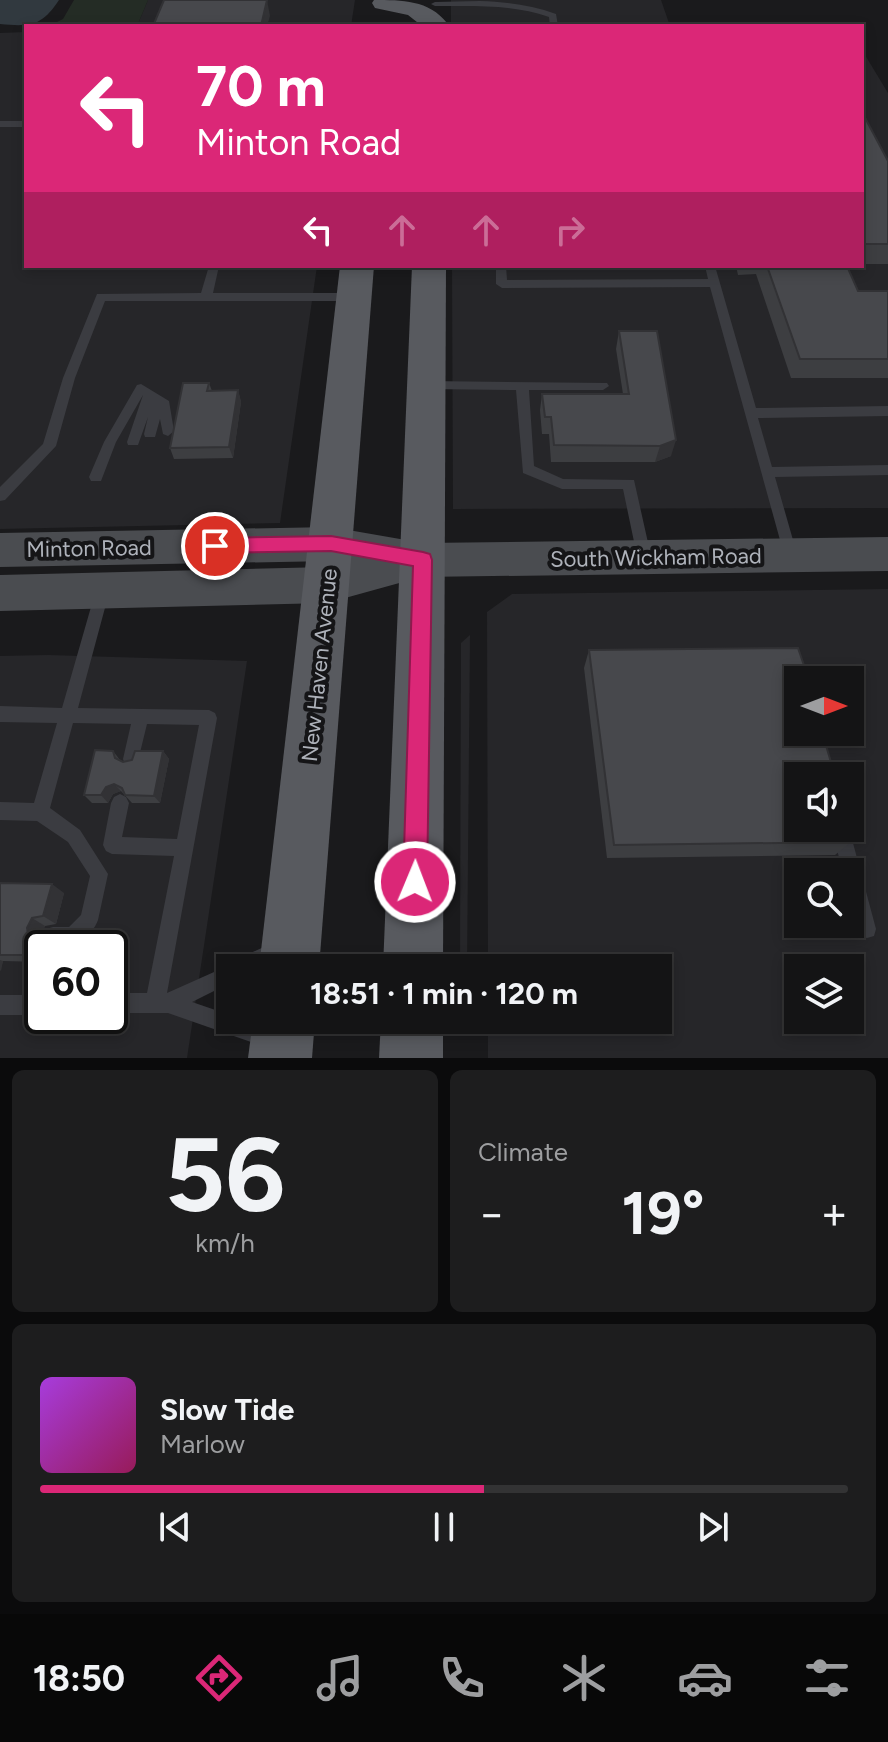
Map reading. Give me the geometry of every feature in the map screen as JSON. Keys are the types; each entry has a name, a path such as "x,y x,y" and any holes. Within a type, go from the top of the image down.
{"main road":[{"path":"383,10 416,9 434,13"},
{"path":"413,954 429,268"},
{"name":"New Haven Avenue","path":"290,954 356,282"},
{"name":"Minton Road","path":"0,550 329,564"},
{"name":"South Wickham Road","path":"423,560 888,554"},
{"name":"Minton Road","path":"0,593 103,591 329,564 423,560"},
{"path":"411,1058 412,1034"}],"lane":[{"path":"434,13 512,4 553,16 554,24"},
{"path":"0,124 24,124"},
{"path":"206,297 213,268"},
{"path":"501,268 502,284 715,283"},
{"path":"711,268 790,555"},
{"path":"0,496 49,446 69,378 101,297 206,297 356,282"},
{"path":"427,385 603,386"},
{"path":"522,385 528,469 562,484 629,484 644,557"},
{"path":"150,394 165,404 168,431"},
{"path":"150,394 150,434"},
{"path":"133,442 150,394"},
{"path":"96,477 110,442 150,394"},
{"path":"751,413 888,411"},
{"path":"767,472 888,470"},
{"path":"40,812 103,591"},
{"path":"0,714 209,718 184,848 161,1003"},
{"path":"131,759 141,716"},
{"path":"120,803 112,845 184,848"},
{"path":"0,811 40,812 74,836 99,874 89,920 79,930"},
{"path":"844,842 867,929"},
{"path":"161,1003 216,979"},
{"path":"128,1003 161,1003 282,1040"},
{"path":"0,1005 24,1005"}],"shaded area":[{"path":"0,0 59,0 47,15 34,23 0,24"},
{"path":"74,0 148,0 138,24 53,24 63,19"},
{"path":"148,0 355,0 351,24 138,24"},
{"path":"451,0 661,0 669,24 451,24"},
{"path":"24,32 24,268 317,268 280,523 0,529 0,33"},
{"path":"864,53 888,93 888,508 453,509 452,268 864,268"},
{"path":"888,589 888,1058 488,1058 488,1034 672,1034 672,954 488,954 487,612 512,594"},
{"path":"470,635 467,954 460,954 461,643"},
{"path":"0,656 247,661 187,1058 0,1058"}],"building":[{"path":"164,0 267,0 261,24 154,24"},
{"path":"864,116 888,161 888,244 864,244"},
{"path":"768,268 848,268 858,291 888,291 888,359 800,359"},
{"path":"619,331 657,331 676,440 660,446 554,445 551,417 545,417 542,394 629,394"},
{"path":"183,383 209,383 207,391 238,390 229,447 170,448"},
{"path":"798,648 804,666 784,666 784,746 826,746 831,762 784,762 784,842 851,842 614,845 589,650"},
{"path":"95,750 113,751 115,758 123,762 132,760 135,751 163,751 154,796 125,795 122,788 114,784 106,787 101,795 84,795"},
{"path":"0,883 52,884 43,916 32,918 27,930 24,930 24,955 0,955"}],"route":[{"path":"215,546 331,544 423,560 415,882"}]}
